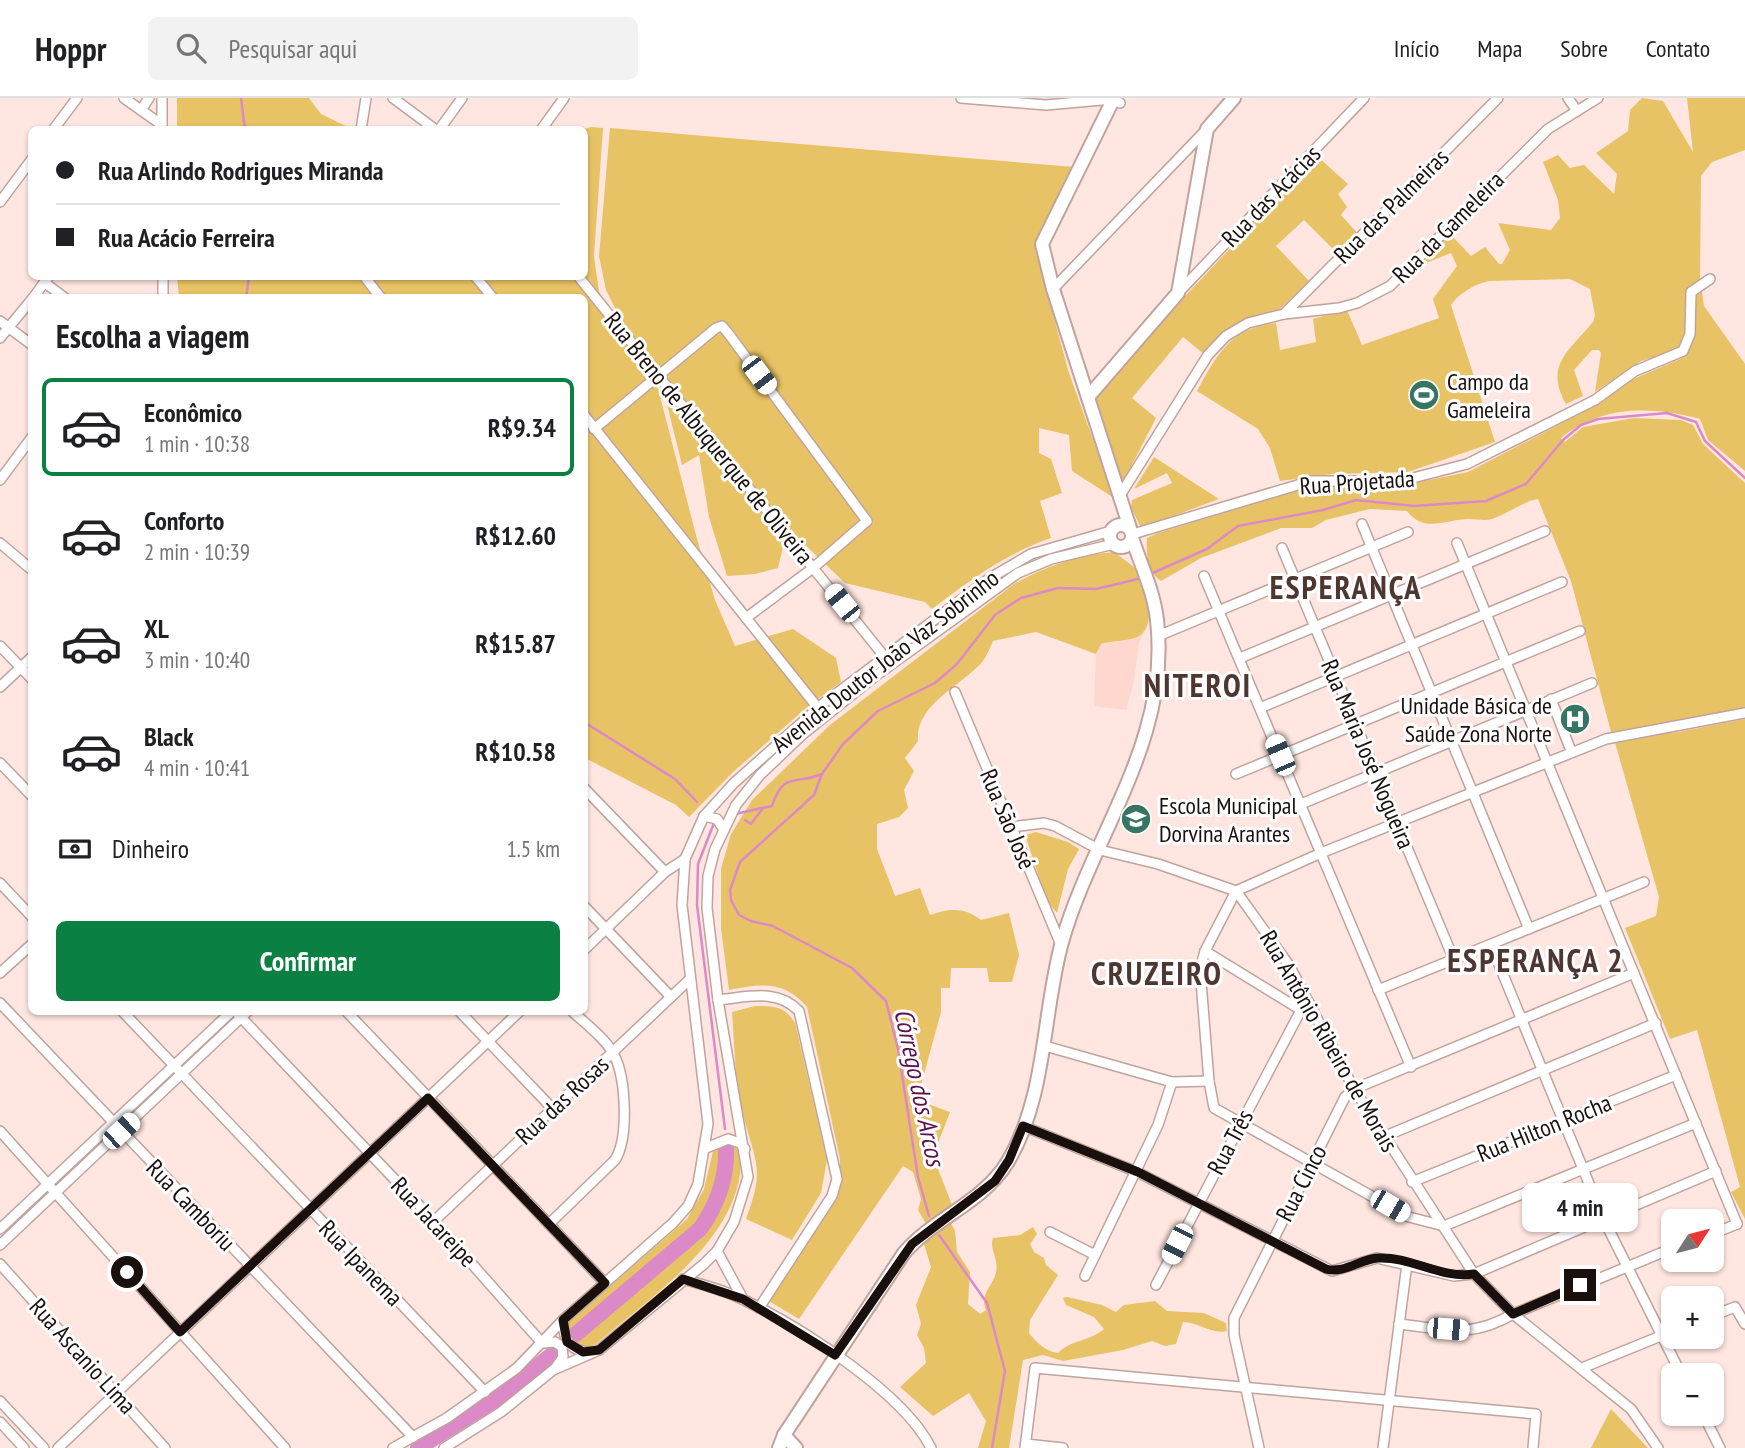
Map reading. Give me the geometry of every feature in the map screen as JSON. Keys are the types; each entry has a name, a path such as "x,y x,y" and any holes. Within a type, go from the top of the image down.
{"main road":[{"path":"1088,397 1178,293 1208,129 1234,98"},
{"path":"779,1448 784,1435 835,1355 904,1253 923,1235 995,1181 1009,1160 1023,1126 1045,1046 1061,945 1079,888 1100,850 1142,751 1153,697 1158,636 1151,594 1053,289 1042,244 1047,229 1118,100"},
{"path":"1113,537 1119,499"},
{"path":"1113,537 1119,524 1132,533"},
{"path":"1113,537 1126,546 1132,533"},
{"path":"1113,537 1142,570"},
{"path":"784,1435 796,1448"}],"street":[{"path":"57,126 76,98"},
{"path":"124,98 161,126"},
{"path":"141,110 149,98"},
{"path":"162,98 162,126"},
{"path":"362,126 366,98"},
{"path":"393,98 432,126"},
{"path":"441,126 462,98"},
{"path":"544,126 564,98"},
{"path":"961,98 1118,100"},
{"name":"Rua das Acácias","path":"1178,293 1364,98"},
{"name":"Rua das Palmeiras","path":"1284,314 1498,98"},
{"path":"1568,98 1577,111"},
{"name":"Rua da Gameleira","path":"1119,499 1208,355 1226,335 1248,323 1284,314 1339,308 1357,303 1390,286 1548,129 1598,98"},
{"path":"1053,289 1208,129"},
{"path":"0,202 28,164"},
{"name":"Rua Projetada","path":"1132,533 1311,481 1401,481 1466,464 1595,400 1635,371 1683,351 1690,334 1691,292 1710,279"},
{"path":"35,294 47,280 61,294"},
{"path":"478,280 490,294"},
{"name":"Rua Breno de Albuquerque de Oliveira","path":"581,280 891,665"},
{"path":"0,338 4,324 28,302"},
{"path":"4,324 28,342"},
{"path":"594,429 716,328 722,326 728,333 867,521 813,568 746,618"},
{"path":"588,421 818,708"},
{"path":"0,480 28,442"},
{"path":"1362,524 1529,929"},
{"path":"1240,658 1545,531"},
{"path":"1158,636 1408,532"},
{"name":"Avenida Doutor João Vaz Sobrinho","path":"393,1448 485,1392 673,1223 688,1206 698,1184 706,1148 706,1093 682,905 685,859 704,816 734,783 818,708 1013,563 1031,554 1113,537"},
{"name":"Avenida Doutor João Vaz Sobrinho","path":"444,1448 501,1412 553,1370 599,1350 717,1251 743,1199 748,1177 746,1151 734,1099 718,1000 707,908 708,876 736,805 760,775 803,734 891,665 1018,573 1113,537"},
{"path":"0,543 28,567"},
{"path":"1457,543 1676,1075 1741,1225 1724,1230"},
{"name":"Rua Maria José Nogueira","path":"1282,548 1454,960"},
{"path":"1204,576 1410,1067"},
{"path":"1260,708 1562,582"},
{"path":"1236,774 1580,631"},
{"path":"0,646 28,676"},
{"path":"0,687 28,661"},
{"path":"1301,804 1525,709 1592,684"},
{"name":"Rua São José","path":"955,692 1061,945"},
{"path":"1551,699 1571,751"},
{"path":"1696,1123 1444,1227 1409,1217 1218,1112 1212,1102 1199,978 1205,951 1236,891 1321,853 1571,751 1619,735 1745,713"},
{"path":"0,763 28,792"},
{"path":"588,792 665,872"},
{"path":"704,816 718,819 724,830"},
{"path":"1012,827 1044,823 1055,826 1100,850 1169,868 1236,891"},
{"path":"588,946 665,872 685,859"},
{"path":"1378,990 1644,882"},
{"path":"0,883 28,913"},
{"name":"Rua Antônio Ribeiro de Morais","path":"1236,891 1272,939 1305,1007 1354,1090 1474,1274 1513,1314 1631,1409 1658,1448"},
{"path":"588,910 671,997"},
{"path":"1491,945 1604,1220 1661,1334"},
{"path":"0,973 28,948"},
{"path":"1205,951 1305,1007"},
{"path":"1354,1090 1634,973"},
{"name":"Rua das Rosas","path":"435,1221 690,979"},
{"path":"718,1000 774,995 788,1000 799,1011 837,1179 832,1196 759,1308"},
{"name":"Rua Camboriu","path":"0,1003 413,1437"},
{"name":"Rua Três","path":"1156,1284 1240,1123 1305,1007"},
{"name":"Rua Ipanema","path":"126,1015 175,1065 180,1075 485,1392"},
{"path":"0,1229 175,1065 237,1015"},
{"path":"0,1245 180,1075 237,1015"},
{"name":"Rua Jacareipe","path":"241,1015 435,1221 542,1343 555,1342 562,1347 564,1357 553,1370"},
{"path":"350,1015 605,1283"},
{"path":"463,1015 553,1109"},
{"path":"58,1448 516,1015"},
{"path":"549,1224 615,1160 622,1148 625,1133 618,1065 613,1052 576,1015"},
{"path":"1383,1137 1656,1023"},
{"path":"1045,1046 1172,1082 1209,1080"},
{"name":"Rua Hilton Rocha","path":"1412,1182 1676,1075"},
{"path":"1085,1276 1138,1172 1172,1082"},
{"name":"Rua Cinco","path":"1245,1388 1234,1335 1234,1318 1345,1097 1354,1090"},
{"path":"1023,1126 1138,1172 1332,1271 1377,1258 1454,1276 1474,1274 1716,1171"},
{"path":"0,1132 285,1448"},
{"path":"706,1148 728,1139 740,1143 746,1151"},
{"path":"1050,1233 1095,1255"},
{"path":"717,1251 743,1299"},
{"path":"1399,1324 1472,1331 1490,1327 1513,1314 1661,1252"},
{"name":"Rua Ascanio Lima","path":"0,1264 165,1448"},
{"path":"1383,1448 1407,1264"},
{"path":"683,1279 743,1299 835,1355 909,1413 931,1448"},
{"path":"1724,1310 1735,1307 1745,1324"},
{"path":"563,1320 563,1333 573,1349 590,1353 599,1350"},
{"path":"1582,1367 1661,1336"},
{"path":"1063,1448 1025,1446 1035,1368 1245,1388 1389,1398 1536,1414 1533,1448"},
{"path":"1245,1388 1259,1448"},
{"path":"0,1401 44,1448"},
{"path":"0,1422 24,1448"},
{"path":"1709,1426 1720,1448"}],"shaded area":[{"path":"177,98 309,98 321,114 346,126 177,126"},
{"path":"1642,98 1663,101 1693,152 1687,98 1745,98 1745,150 1712,162 1701,176 1700,281 1693,286 1685,344 1677,351 1641,361 1595,392 1601,353 1599,350 1592,350 1574,370 1583,396 1566,404 1560,390 1559,369 1568,350 1593,322 1595,315 1590,289 1570,279 1489,281 1478,284 1463,293 1451,305 1495,442 1408,472 1332,474 1280,481 1270,448 1258,429 1197,391 1227,345 1236,337 1260,326 1276,323 1280,350 1316,342 1313,319 1347,310 1362,345 1439,318 1433,299 1457,266 1451,253 1421,265 1450,234 1471,256 1485,247 1499,264 1502,264 1510,250 1498,223 1551,230 1560,218 1558,200 1543,162 1558,155 1570,168 1584,165 1614,194 1617,174 1596,153 1628,131 1630,110"},
{"path":"588,128 603,128 594,256 599,292 622,333 654,373 715,600 735,646 793,629 836,658 841,682 806,708 732,773 689,817 676,805 588,760 588,294 179,294 177,280 588,280"},
{"path":"610,128 1074,167 1039,232 1035,249 1069,373 1114,498 1072,471 1069,435 1039,428 1039,453 1051,459 1062,493 1040,501 1051,538 1003,560 932,609 925,602 845,583 797,537 783,547 778,568 755,574 727,576 709,517 699,455 682,465 659,372 626,330 606,290 599,256"},
{"path":"1317,156 1348,184 1338,194 1347,207 1341,215 1358,234 1337,253 1304,220 1276,246 1309,281 1280,309 1247,319 1223,332 1204,354 1183,337 1132,398 1156,418 1121,486 1094,393"},
{"path":"1701,286 1704,306 1745,364 1745,471 1708,440 1700,419 1682,415 1645,411 1610,414 1593,419 1561,438 1565,442 1583,427 1634,418 1681,420 1693,425 1703,444 1745,483 1745,710 1673,725 1611,732 1571,581 1538,499 1492,519 1436,524 1421,522 1407,511 1370,509 1326,520 1312,528 1281,528 1201,558 1161,581 1153,573 1147,556 1147,538 1158,533 1292,492 1330,486 1395,487 1468,472 1593,407 1629,381 1680,359 1686,351 1693,292"},
{"path":"1154,457 1219,499 1141,528 1131,507 1132,500 1172,483 1167,473 1134,489"},
{"path":"1114,552 1134,567 1144,585 1149,604 1145,630 1135,638 1101,644 1096,654 1036,632 993,641 983,661 942,696 924,716 918,741 905,758 914,771 904,790 908,808 899,817 877,824 877,849 895,896 920,888 930,915 957,910 981,920 1009,913 1019,955 1012,982 989,982 987,968 951,968 950,988 941,988 941,1012 917,1100 950,1112 933,1156 952,1205 926,1224 918,1210 921,1199 913,1172 903,1166 799,1319 769,1301 836,1199 840,1159 807,1007 789,992 771,986 729,990 721,928 721,869 731,834 752,800 830,725 1014,584 1062,562"},
{"path":"1150,622 1139,643 1134,681 1126,710 1094,706 1096,654 1101,644 1134,639 1143,633"},
{"path":"1745,719 1745,1219 1731,1192 1740,1187 1697,1030 1670,1039 1625,928 1656,916 1659,897 1614,739 1678,732"},
{"path":"1036,832 1068,842 1079,849 1068,869 1057,913 1047,901 1025,835"},
{"path":"755,1006 778,1008 787,1013 795,1023 827,1160 821,1193 792,1240 746,1219 757,1177 755,1156 738,1090 732,1012"},
{"path":"733,1145 741,1153 738,1183 728,1211 711,1238 690,1263 665,1286 591,1348 571,1345 567,1324 687,1219 704,1189 714,1147"},
{"path":"951,1223 955,1231 957,1252 970,1272 968,1304 980,1314 986,1310 985,1295 996,1272 993,1238 1020,1235 1033,1227 1037,1234 1030,1244 1034,1252 1044,1258 1046,1265 1058,1275 1030,1320 1029,1333 1049,1350 1058,1353 1063,1348 1104,1329 1094,1317 1066,1305 1063,1298 1067,1297 1102,1305 1116,1312 1124,1305 1155,1301 1167,1311 1204,1313 1226,1323 1227,1331 1216,1331 1183,1322 1176,1344 1165,1346 1152,1341 1123,1350 1063,1361 1043,1355 1023,1360 1009,1448 978,1448 986,1421 969,1393 933,1416 900,1387 926,1363 924,1348 917,1335 921,1324 916,1305 931,1267 923,1241"},
{"path":"1611,1409 1648,1448 1591,1448"}],"waterway":[{"path":"241,98 244,126"},
{"path":"247,294 248,280"},
{"name":"Córrego dos Arcos","path":"1148,575 1207,549 1238,526 1323,510 1356,500 1414,506 1486,501 1526,484 1563,440 1581,425 1598,419 1667,413 1696,422 1705,441 1745,478"},
{"name":"Córrego dos Arcos","path":"929,1216 918,1177 898,1049 886,1001 852,968 773,926 739,915 731,900 730,890 740,862 814,795 822,774 843,744 878,711 935,683 957,664 995,615 1021,598 1058,588 1096,589 1142,578"},
{"path":"588,725 675,779 697,802"},
{"path":"745,820 751,824 763,808 772,806 776,795 786,783 822,774"},
{"path":"735,814 762,808"},
{"path":"714,823 698,864 697,905 725,1129"},
{"path":"576,1334 700,1229 720,1191 725,1171 726,1149"},
{"name":"Córrego dos Arcos","path":"939,1235 987,1303 1005,1371 992,1448"},
{"path":"418,1448 496,1399 553,1354"}],"place":[{"name":"Campo da Gameleira","path":"1424,395"},
{"name":"Unidade Básica de Saúde Zona Norte","path":"1575,719"},
{"name":"Escola Municipal Dorvina Arantes","path":"1136,819"}],"district":[{"name":"ESPERANÇA","path":"1346,587"},
{"name":"NITEROI","path":"1198,685"},
{"name":"ESPERANÇA 2","path":"1536,960"},
{"name":"CRUZEIRO","path":"1157,973"}],"route":[{"path":"127,1272 180,1332 428,1098 605,1283 563,1320 563,1333 567,1342 573,1349 583,1352 599,1350 683,1279 743,1299 835,1355 912,1244 995,1181 1009,1160 1023,1126 1138,1172 1332,1271 1368,1260 1385,1258 1454,1276 1474,1274 1513,1314 1580,1285"}]}
